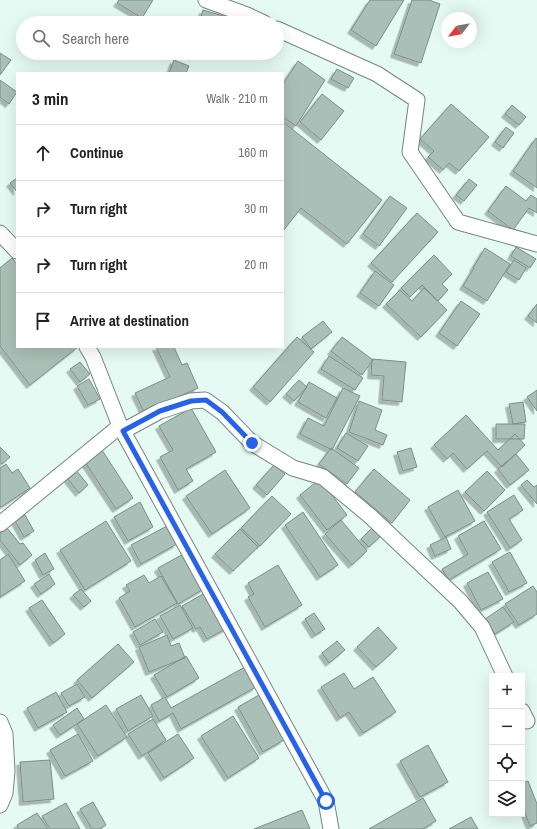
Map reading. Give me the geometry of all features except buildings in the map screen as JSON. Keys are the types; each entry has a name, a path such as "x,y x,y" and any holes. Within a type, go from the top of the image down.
{"street":[{"path":"206,0 248,16"},
{"path":"284,32 377,74 417,100 410,152 458,222 537,244"},
{"path":"0,232 16,250"},
{"path":"88,348 93,357 121,429 326,801 331,829"},
{"path":"0,524 121,429 160,411 191,401 206,400 222,412 252,443 293,468 323,477 370,516 460,601 482,627 504,673"},
{"path":"0,722 4,734 6,771 5,793 0,805"}],"route":[{"path":"252,443 222,412 206,400 191,401 160,411 123,431 326,801"}]}
